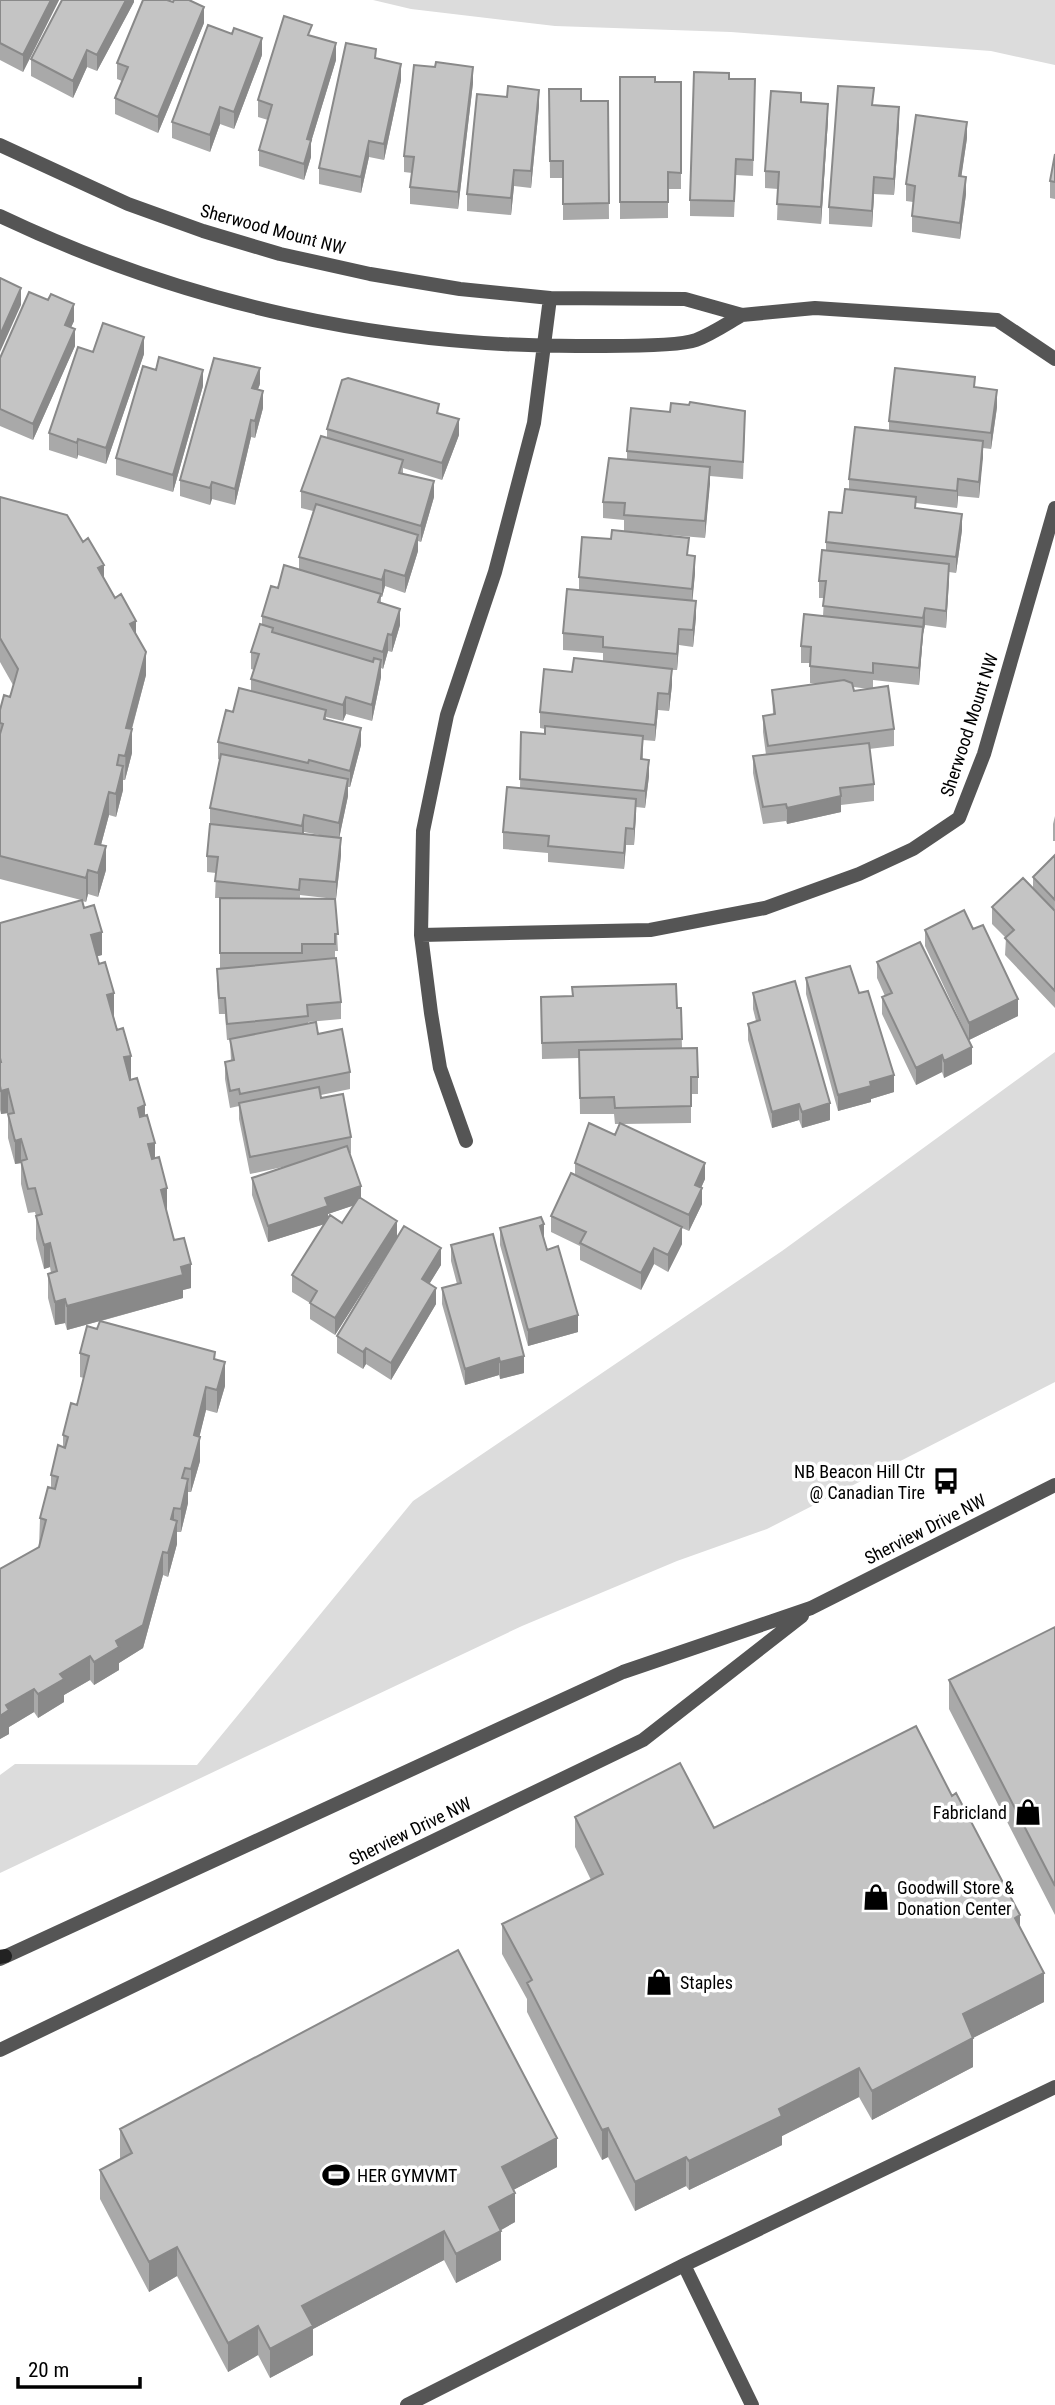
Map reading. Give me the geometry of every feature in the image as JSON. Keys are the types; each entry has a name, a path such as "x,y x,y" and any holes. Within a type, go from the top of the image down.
{"street":[{"name":"Sherwood Mount NW","path":"0,145 128,204 280,254 396,278 550,298 685,299 742,314 815,308 997,320 1055,359"},
{"name":"Sherwood Mount NW","path":"0,216 114,265 260,310 404,336 545,346 694,341 742,314"},
{"path":"466,1141 440,1068 421,934 423,831 447,715 499,558 534,423 550,298"},
{"name":"Sherwood Mount NW","path":"421,934 650,930 765,908 859,874 913,849 959,818 984,754 1055,508"},
{"name":"Sherview Drive NW","path":"2,1957 623,1672 811,1608 1055,1485"},
{"name":"Sherview Drive NW","path":"0,2050 643,1740 811,1608"},
{"path":"407,2405 684,2265 1055,2087"},
{"path":"684,2265 752,2405"}],"shaded area":[{"path":"373,0 1055,0 1055,65 991,51 731,32 555,26 411,9"},
{"path":"1055,1052 1055,1382 767,1529 677,1561 522,1626 0,1873 0,1775 15,1764 197,1765 413,1501 782,1251"}],"building":[{"path":"0,0 51,0 23,55 0,43"},
{"path":"62,0 126,0 97,55 87,50 73,81 31,59"},
{"path":"143,0 189,0 204,7 158,117 115,98 128,67 117,63"},
{"path":"284,16 312,25 308,35 336,43 307,139 311,140 304,164 259,150 272,105 258,100"},
{"path":"208,25 232,34 234,28 262,38 234,112 220,107 210,135 172,122"},
{"path":"346,43 376,49 375,58 401,64 384,144 369,141 361,177 319,168"},
{"path":"436,62 473,67 458,192 410,187 414,157 404,156 414,65 435,67"},
{"path":"694,72 729,73 729,79 755,79 753,160 736,159 734,201 690,200"},
{"path":"620,77 655,77 655,82 681,82 681,173 668,172 668,202 620,202"},
{"path":"508,86 539,90 531,171 514,170 511,198 467,194 477,94 507,97"},
{"path":"838,86 874,88 872,105 899,107 894,179 874,177 872,211 829,207"},
{"path":"549,89 581,89 581,101 608,101 609,203 563,204 563,161 550,161"},
{"path":"771,91 801,93 801,102 828,104 821,207 777,204 779,172 765,171"},
{"path":"916,115 967,122 959,176 966,177 960,223 912,216 915,186 906,184"},
{"path":"1055,154 1055,182 1050,181"},
{"path":"0,278 21,288 0,335"},
{"path":"29,292 48,300 51,294 74,304 65,325 75,329 33,424 0,409 0,358"},
{"path":"103,323 144,337 106,448 78,439 77,443 49,433 78,347 93,352"},
{"path":"159,357 203,370 173,475 116,458 143,366 156,370"},
{"path":"214,358 260,368 252,388 263,391 255,421 251,420 235,489 212,482 210,488 180,480"},
{"path":"895,368 975,377 974,387 997,390 991,433 889,421"},
{"path":"348,378 439,404 437,413 459,419 442,463 327,429 342,380"},
{"path":"690,402 745,411 743,462 627,451 631,408 670,412 671,403 689,405"},
{"path":"855,427 983,441 979,482 958,479 957,491 849,479"},
{"path":"321,436 403,460 399,473 434,481 421,526 301,491"},
{"path":"609,458 710,467 705,521 624,515 625,503 603,502"},
{"path":"845,489 916,497 915,508 962,514 956,557 826,542 829,512 842,513"},
{"path":"0,497 67,515 83,542 88,538 104,565 98,568 115,598 121,594 136,621 130,624 146,652 126,728 132,729 125,756 119,755 117,765 123,766 116,794 109,792 95,844 106,846 98,873 88,870 86,878 0,856 0,734 3,724 0,723 0,710 4,695 10,697 18,669 0,638"},
{"path":"316,504 418,535 405,576 385,570 382,580 299,557"},
{"path":"612,530 689,538 687,555 695,556 692,589 579,577 582,537 611,539"},
{"path":"822,550 949,564 946,611 925,608 923,618 823,606 826,581 819,581"},
{"path":"284,565 381,594 378,602 400,609 392,635 388,634 383,652 262,616 271,586 278,588"},
{"path":"567,589 696,601 693,630 679,629 677,654 603,647 603,637 563,633"},
{"path":"804,614 923,627 919,668 873,663 873,673 810,666 811,647 801,646"},
{"path":"260,624 273,628 272,632 373,662 374,658 381,660 372,705 346,697 343,705 251,679 259,654 251,652"},
{"path":"574,658 672,669 669,694 658,693 655,725 540,712 544,669 572,672"},
{"path":"844,680 852,683 854,691 888,686 894,729 768,746 763,716 775,714 772,690"},
{"path":"239,688 326,710 324,719 361,728 350,771 218,742 226,710 233,712"},
{"path":"545,726 643,736 641,759 649,760 645,791 520,779 521,732 545,734"},
{"path":"869,743 874,784 840,788 841,796 787,808 786,804 763,807 753,756"},
{"path":"221,754 348,779 339,823 304,815 302,826 210,808"},
{"path":"507,787 636,799 634,829 626,828 624,853 548,846 549,836 503,832"},
{"path":"210,824 341,838 336,882 300,879 299,890 215,881 218,857 207,856"},
{"path":"1055,855 1055,900 1033,877"},
{"path":"1023,878 1055,911 1055,991 1005,938 1014,930 992,907"},
{"path":"220,898 335,899 338,934 335,934 335,944 302,944 302,953 220,953"},
{"path":"82,900 84,908 94,905 102,932 91,935 99,964 105,962 114,993 107,995 117,1030 123,1028 131,1056 124,1057 130,1080 137,1078 145,1105 138,1108 140,1117 147,1115 155,1143 148,1144 152,1159 159,1157 167,1188 161,1190 174,1240 184,1238 191,1264 181,1267 183,1275 67,1306 65,1299 55,1302 48,1274 57,1271 50,1243 44,1245 36,1216 42,1214 35,1188 28,1189 21,1161 27,1159 21,1139 15,1141 8,1114 14,1113 8,1089 1,1091 0,1086 0,923"},
{"path":"964,910 973,929 983,925 1018,999 969,1023 925,930"},
{"path":"920,942 972,1047 944,1061 942,1055 916,1068 882,997 892,993 877,962"},
{"path":"336,958 341,1002 307,1005 308,1016 227,1024 225,998 219,998 217,969"},
{"path":"850,966 859,993 868,991 894,1075 870,1082 871,1086 838,1095 806,978"},
{"path":"795,981 830,1103 802,1112 799,1104 772,1112 748,1024 760,1020 753,993"},
{"path":"676,984 677,1008 681,1008 682,1039 542,1043 541,997 573,996 572,987"},
{"path":"316,1022 318,1034 342,1029 350,1072 240,1094 239,1089 230,1091 225,1062 234,1060 230,1039"},
{"path":"697,1048 698,1077 691,1077 691,1106 615,1108 614,1097 580,1098 579,1050"},
{"path":"319,1087 321,1098 343,1094 351,1137 250,1157 239,1103"},
{"path":"589,1123 615,1135 620,1123 705,1163 695,1185 702,1188 689,1215 575,1163"},
{"path":"347,1146 361,1186 325,1198 328,1206 268,1226 252,1178"},
{"path":"571,1173 682,1227 668,1255 654,1248 641,1273 580,1243 586,1232 551,1216"},
{"path":"359,1197 397,1221 335,1318 310,1303 317,1291 292,1275 330,1215 342,1223"},
{"path":"541,1217 544,1224 540,1226 547,1250 558,1246 578,1315 528,1330 500,1228"},
{"path":"404,1226 441,1248 422,1279 436,1288 391,1363 366,1348 363,1352 337,1336"},
{"path":"493,1234 524,1356 500,1362 499,1358 465,1369 442,1288 461,1283 451,1245"},
{"path":"100,1321 215,1352 214,1359 225,1362 217,1390 206,1387 194,1435 200,1437 191,1469 185,1468 182,1478 188,1479 181,1509 174,1508 171,1519 177,1521 168,1553 163,1552 143,1625 116,1641 119,1647 94,1662 90,1656 60,1674 64,1679 38,1694 34,1689 6,1705 9,1710 0,1716 0,1569 39,1547 46,1520 40,1518 48,1487 55,1489 58,1477 51,1475 58,1445 65,1448 68,1437 63,1435 71,1403 77,1405 89,1356 80,1353 87,1326 97,1329"},
{"name":"Fabricland","path":"1055,1627 1055,1886 949,1680"},
{"path":"916,1726 952,1796 956,1793 1020,1915 1015,1918 1044,1973 963,2014 973,2038 872,2091 859,2068 779,2109 782,2116 689,2161 686,2157 635,2182 608,2128 602,2130 527,1983 532,1980 502,1924 603,1874 575,1817 680,1763 714,1828"},
{"name":"HER GYMVMT","path":"458,1950 557,2138 502,2167 515,2193 489,2207 501,2231 456,2254 444,2231 302,2306 313,2326 270,2349 258,2326 228,2343 177,2247 149,2262 100,2170 132,2153 120,2129"}],"place":[{"name":"NB Beacon Hill Ctr @ Canadian Tire","path":"946,1481"},
{"name":"Fabricland","path":"1028,1812"},
{"name":"Goodwill Store & Donation Center","path":"876,1897"},
{"name":"Staples","path":"659,1982"},
{"name":"HER GYMVMT","path":"336,2175"}]}
